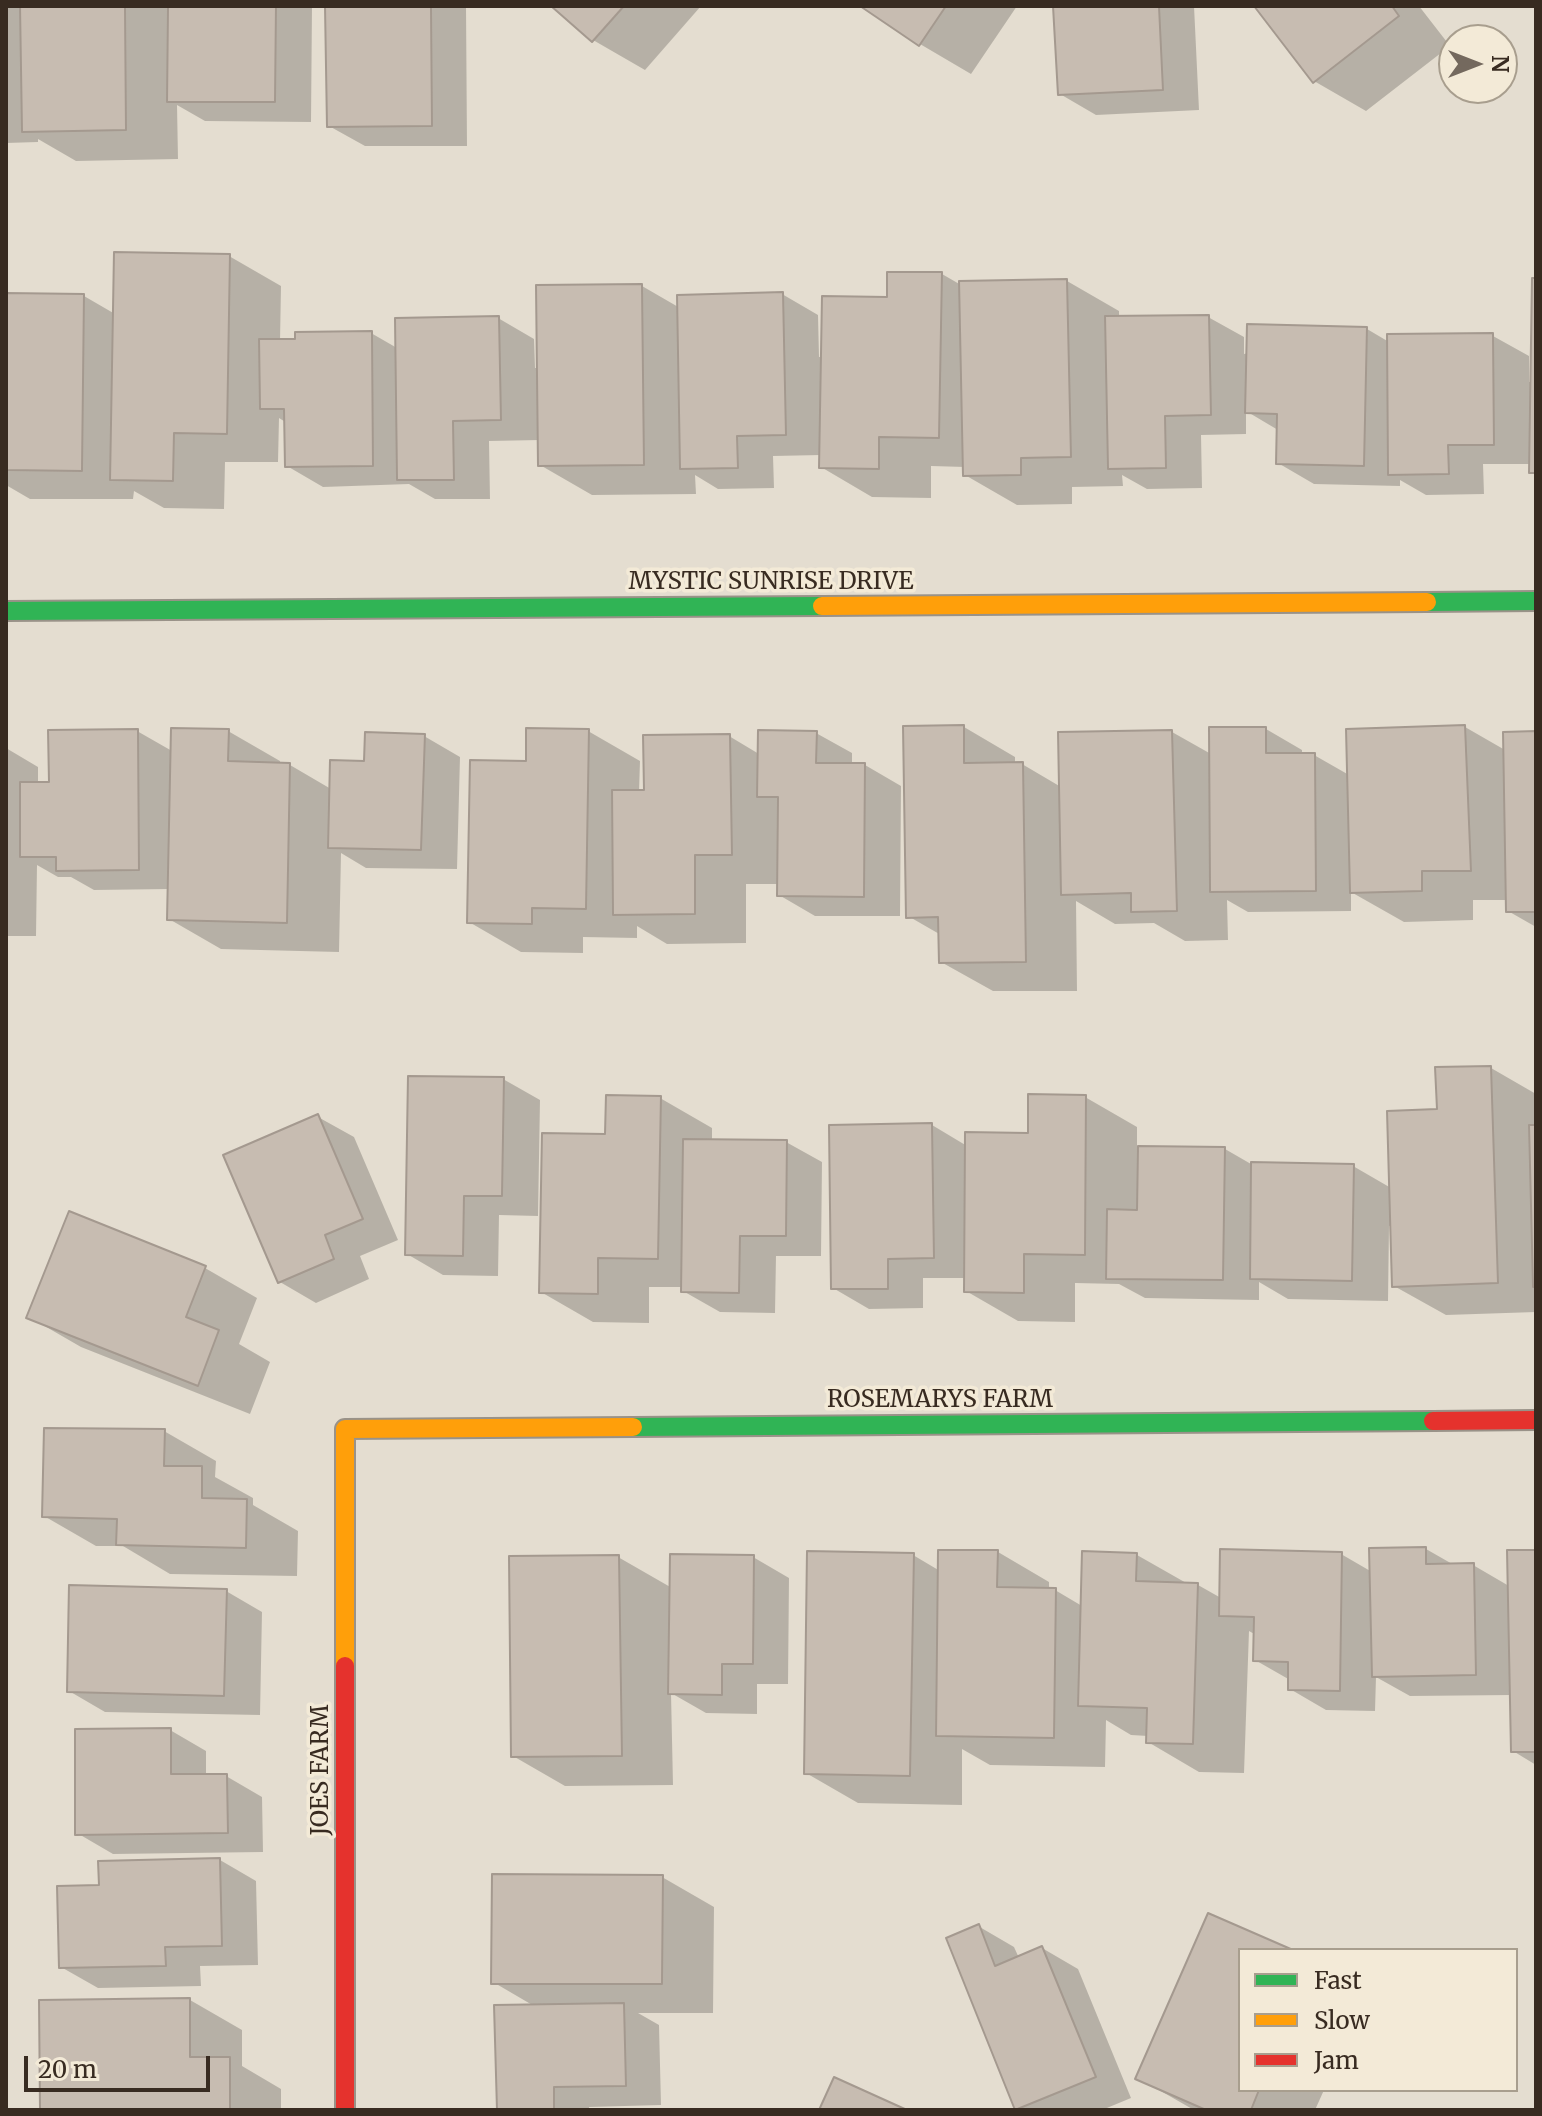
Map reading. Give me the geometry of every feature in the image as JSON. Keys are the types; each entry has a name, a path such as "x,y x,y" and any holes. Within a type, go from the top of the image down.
{"street":[{"name":"MYSTIC SUNRISE DRIVE","path":"6,611 1536,601"},
{"name":"ROSEMARYS FARM","path":"345,1429 1536,1420"},
{"name":"JOES FARM","path":"345,1429 345,2110"}],"building":[{"path":"20,6 125,6 126,130 22,132"},
{"path":"168,6 276,6 275,102 167,102"},
{"path":"325,6 431,6 432,126 327,127"},
{"path":"551,6 624,6 592,42"},
{"path":"860,6 946,6 919,46"},
{"path":"1053,6 1159,6 1163,90 1058,95"},
{"path":"1254,6 1392,6 1399,16 1313,83"},
{"path":"114,252 230,254 227,434 174,433 173,481 110,480"},
{"path":"887,272 942,272 939,438 879,437 879,469 819,468 822,296 887,297"},
{"path":"1532,278 1536,278 1536,473 1529,473"},
{"path":"1067,279 1071,457 1021,458 1021,475 963,476 959,281"},
{"path":"642,284 644,465 538,466 536,285"},
{"path":"783,292 786,435 737,436 738,468 680,469 677,295"},
{"path":"6,293 84,294 82,471 6,470"},
{"path":"1209,315 1211,415 1165,416 1166,468 1108,469 1105,316"},
{"path":"499,316 501,420 453,421 454,480 397,480 395,318"},
{"path":"1247,324 1367,327 1364,466 1276,464 1277,414 1245,413"},
{"path":"372,331 373,466 285,467 284,409 260,409 259,339 295,339 295,332"},
{"path":"1493,333 1494,445 1448,445 1449,474 1388,475 1387,334"},
{"path":"964,725 964,763 1023,762 1026,962 939,963 938,917 906,918 903,726"},
{"path":"1465,725 1471,871 1422,871 1422,891 1350,893 1346,729"},
{"path":"1209,727 1266,727 1266,753 1315,753 1316,891 1210,892"},
{"path":"171,728 229,729 228,761 290,763 287,923 167,920"},
{"path":"526,728 589,729 586,909 532,908 532,924 467,923 470,760 526,761"},
{"path":"138,729 139,870 56,871 56,857 20,857 20,782 49,782 48,730"},
{"path":"758,730 817,731 816,763 865,763 864,897 777,896 778,797 757,797"},
{"path":"1172,730 1177,911 1131,912 1131,893 1061,895 1058,732"},
{"path":"1536,731 1536,912 1506,912 1503,732"},
{"path":"365,732 425,734 421,850 328,848 330,760 364,761"},
{"path":"730,734 732,855 695,855 695,914 613,915 612,790 644,790 643,735"},
{"path":"1491,1066 1498,1283 1392,1287 1387,1111 1437,1109 1435,1067"},
{"path":"408,1076 504,1077 502,1196 464,1196 463,1256 405,1255"},
{"path":"1028,1094 1086,1095 1085,1255 1024,1254 1024,1293 964,1292 965,1132 1028,1133"},
{"path":"606,1095 661,1096 658,1259 598,1258 598,1294 539,1293 542,1133 605,1134"},
{"path":"318,1114 363,1219 325,1235 334,1259 278,1283 223,1155"},
{"path":"932,1123 934,1258 888,1259 888,1289 831,1289 829,1125"},
{"path":"1529,1125 1536,1125 1536,1287 1533,1287"},
{"path":"683,1139 787,1140 786,1236 740,1236 739,1293 681,1292"},
{"path":"1138,1146 1225,1147 1223,1280 1106,1279 1107,1209 1137,1210"},
{"path":"1251,1162 1354,1164 1352,1281 1250,1279"},
{"path":"69,1211 206,1266 186,1317 219,1330 198,1386 26,1318"},
{"path":"44,1428 165,1429 164,1466 202,1466 202,1498 247,1499 246,1548 116,1545 117,1519 42,1517"},
{"path":"1426,1547 1426,1564 1474,1563 1476,1675 1372,1677 1369,1548"},
{"path":"1220,1549 1342,1552 1340,1691 1288,1690 1288,1662 1253,1661 1254,1617 1219,1616"},
{"path":"938,1550 998,1550 997,1587 1056,1588 1054,1738 936,1736"},
{"path":"1507,1550 1536,1550 1536,1752 1511,1752"},
{"path":"807,1551 914,1553 910,1776 804,1774"},
{"path":"1082,1551 1137,1553 1136,1581 1198,1583 1193,1744 1146,1743 1147,1708 1078,1706"},
{"path":"670,1554 754,1555 753,1664 722,1664 722,1695 668,1694"},
{"path":"619,1555 622,1756 511,1757 509,1556"},
{"path":"69,1585 227,1589 224,1696 67,1692"},
{"path":"171,1728 171,1774 227,1774 228,1833 75,1835 75,1729"},
{"path":"220,1858 222,1946 165,1947 166,1966 59,1968 57,1886 99,1885 98,1861"},
{"path":"492,1874 663,1875 662,1984 491,1984"},
{"path":"1208,1913 1288,1948 1238,1948 1238,2092 1258,2092 1251,2110 1206,2110 1135,2079"},
{"path":"979,1924 995,1966 1042,1946 1096,2077 1015,2110 946,1938"},
{"path":"190,1998 190,2057 230,2057 230,2110 40,2110 39,2000"},
{"path":"624,2003 626,2086 554,2087 554,2110 497,2110 494,2005"},
{"path":"834,2077 907,2110 819,2110"}],"traffic: fast":[{"path":"1427,602 1536,601"},
{"path":"6,611 822,606"},
{"path":"633,1427 1433,1421"}],"traffic: slow":[{"path":"822,606 1427,602"},
{"path":"345,1666 345,1429 633,1427"}],"traffic: jam":[{"path":"1433,1421 1536,1420"},
{"path":"345,1666 345,2110"}]}
